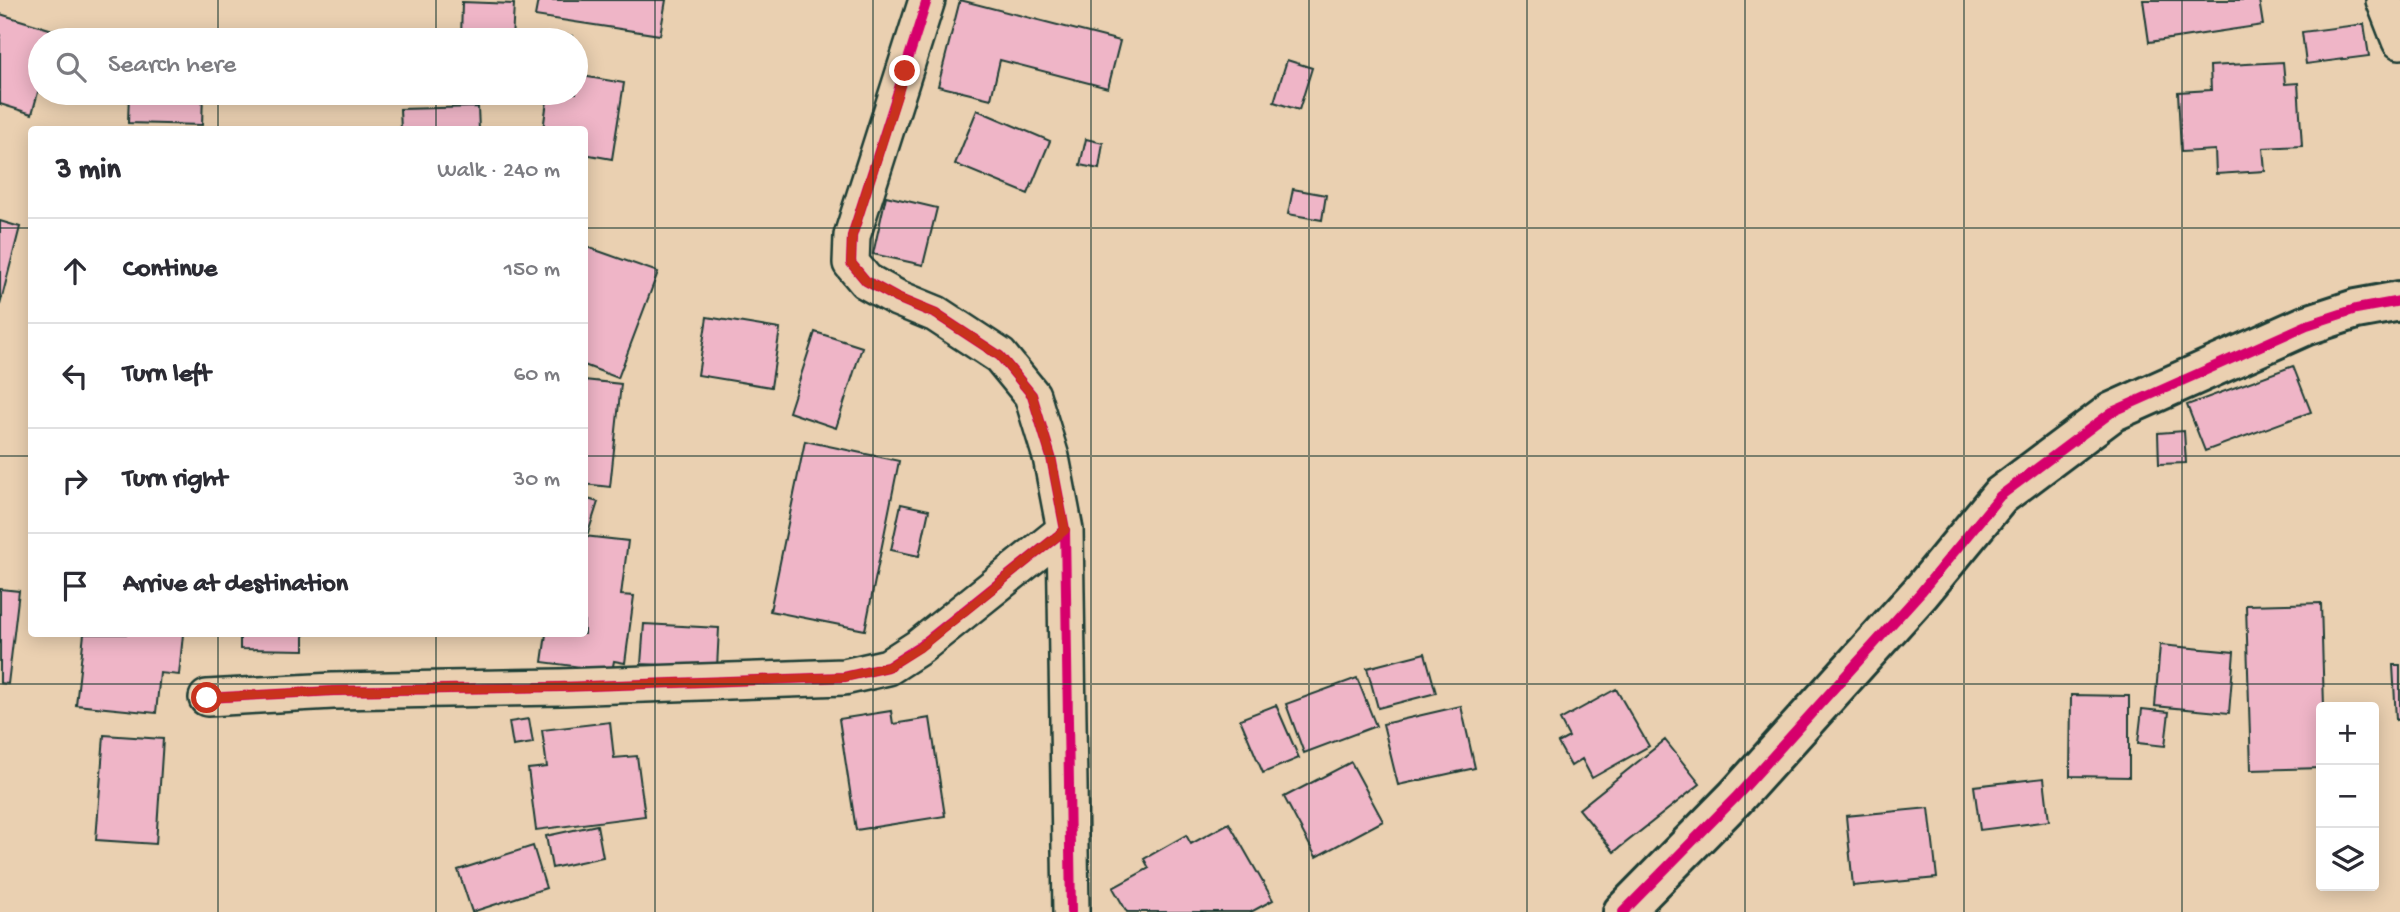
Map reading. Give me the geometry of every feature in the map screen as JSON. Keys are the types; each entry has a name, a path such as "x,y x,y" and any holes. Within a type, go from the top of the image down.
{"street":[{"path":"928,0 852,236 851,263 866,281 897,298 936,314 1000,356 1032,395 1051,457 1065,530 1071,912"},
{"path":"2384,0 2400,41"},
{"path":"1623,912 1754,777 1921,592 2000,496 2112,412 2307,325 2356,309 2400,301"},
{"path":"207,698 333,691 561,687 845,677 888,667 919,648 1065,530"}],"building":[{"path":"538,0 666,0 660,35 535,16"},
{"path":"960,0 1120,41 1108,88 1000,60 991,99 938,86"},
{"path":"2143,0 2259,0 2263,25 2149,42"},
{"path":"462,2 514,4 513,28 461,28"},
{"path":"0,14 46,28 28,28 28,105 34,105 32,114 0,104"},
{"path":"2364,24 2369,56 2306,64 2302,32"},
{"path":"1287,60 1312,68 1299,110 1274,102"},
{"path":"2283,62 2285,84 2298,83 2302,146 2263,148 2265,171 2216,174 2215,150 2181,152 2178,92 2211,90 2210,66"},
{"path":"588,77 624,83 612,159 588,155 588,126 544,126 546,105 588,105"},
{"path":"129,105 203,105 202,125 128,123"},
{"path":"478,107 479,126 401,126 400,109"},
{"path":"977,110 1050,141 1028,194 955,164"},
{"path":"1086,139 1103,143 1099,169 1080,165"},
{"path":"1293,189 1326,195 1322,220 1288,214"},
{"path":"886,196 937,208 923,265 873,254"},
{"path":"0,221 20,227 0,305"},
{"path":"588,247 658,272 618,378 588,367"},
{"path":"707,317 780,329 771,387 698,375"},
{"path":"815,332 862,347 836,428 789,412"},
{"path":"2293,366 2311,412 2205,451 2187,405"},
{"path":"588,380 621,384 610,487 588,484"},
{"path":"2184,431 2186,463 2159,464 2158,433"},
{"path":"805,441 899,461 865,630 770,611"},
{"path":"588,499 598,502 588,533"},
{"path":"901,504 929,510 919,556 891,550"},
{"path":"588,536 628,541 621,595 634,596 625,663 614,661 612,671 542,662 546,637 588,637"},
{"path":"0,589 19,591 8,684 0,683"},
{"path":"2321,603 2324,702 2316,702 2316,768 2251,770 2246,605"},
{"path":"644,624 719,628 717,668 641,664"},
{"path":"84,637 183,637 179,675 160,673 156,713 76,705"},
{"path":"240,637 304,637 304,650 240,649"},
{"path":"2160,645 2234,652 2229,713 2155,706"},
{"path":"1425,653 1436,693 1378,708 1367,668"},
{"path":"2393,665 2400,665 2400,719 2396,720"},
{"path":"1357,678 1376,726 1304,753 1286,704"},
{"path":"1616,689 1649,746 1592,778 1582,759 1571,766 1558,743 1569,737 1560,720"},
{"path":"2071,695 2129,696 2129,777 2070,776"},
{"path":"1276,705 1299,758 1263,773 1240,719"},
{"path":"1461,706 1475,768 1398,785 1383,724"},
{"path":"2142,709 2169,712 2165,746 2138,743"},
{"path":"891,711 893,724 930,718 945,816 856,830 839,719"},
{"path":"529,719 533,743 513,746 509,722"},
{"path":"610,722 614,758 637,756 645,816 536,830 528,769 547,767 542,730"},
{"path":"104,735 163,739 156,844 96,840"},
{"path":"1665,740 1700,784 1614,852 1579,809"},
{"path":"1351,762 1383,821 1316,857 1284,797"},
{"path":"2044,778 2049,821 1980,830 1974,786"},
{"path":"1929,808 1937,878 1853,886 1846,816"},
{"path":"1229,823 1273,900 1251,912 1127,912 1113,888 1149,868 1144,859 1186,835 1191,844"},
{"path":"597,825 603,857 552,868 546,836"},
{"path":"533,846 546,888 472,912 458,870"}],"cycle path":[{"path":"927,0 852,236 851,263 866,281 897,298 936,314 1000,356 1032,395 1051,457 1065,530 1071,912"},
{"path":"1623,912 1736,797 1921,592 2000,496 2112,412 2307,325 2356,309 2400,301"},
{"path":"207,698 333,691 561,687 844,677 888,667 919,647 1065,530"}],"route":[{"path":"207,698 333,691 561,687 845,677 888,667 919,648 1065,530 1051,457 1032,395 1000,356 936,314 897,298 866,281 851,263 852,236 905,71"}]}
